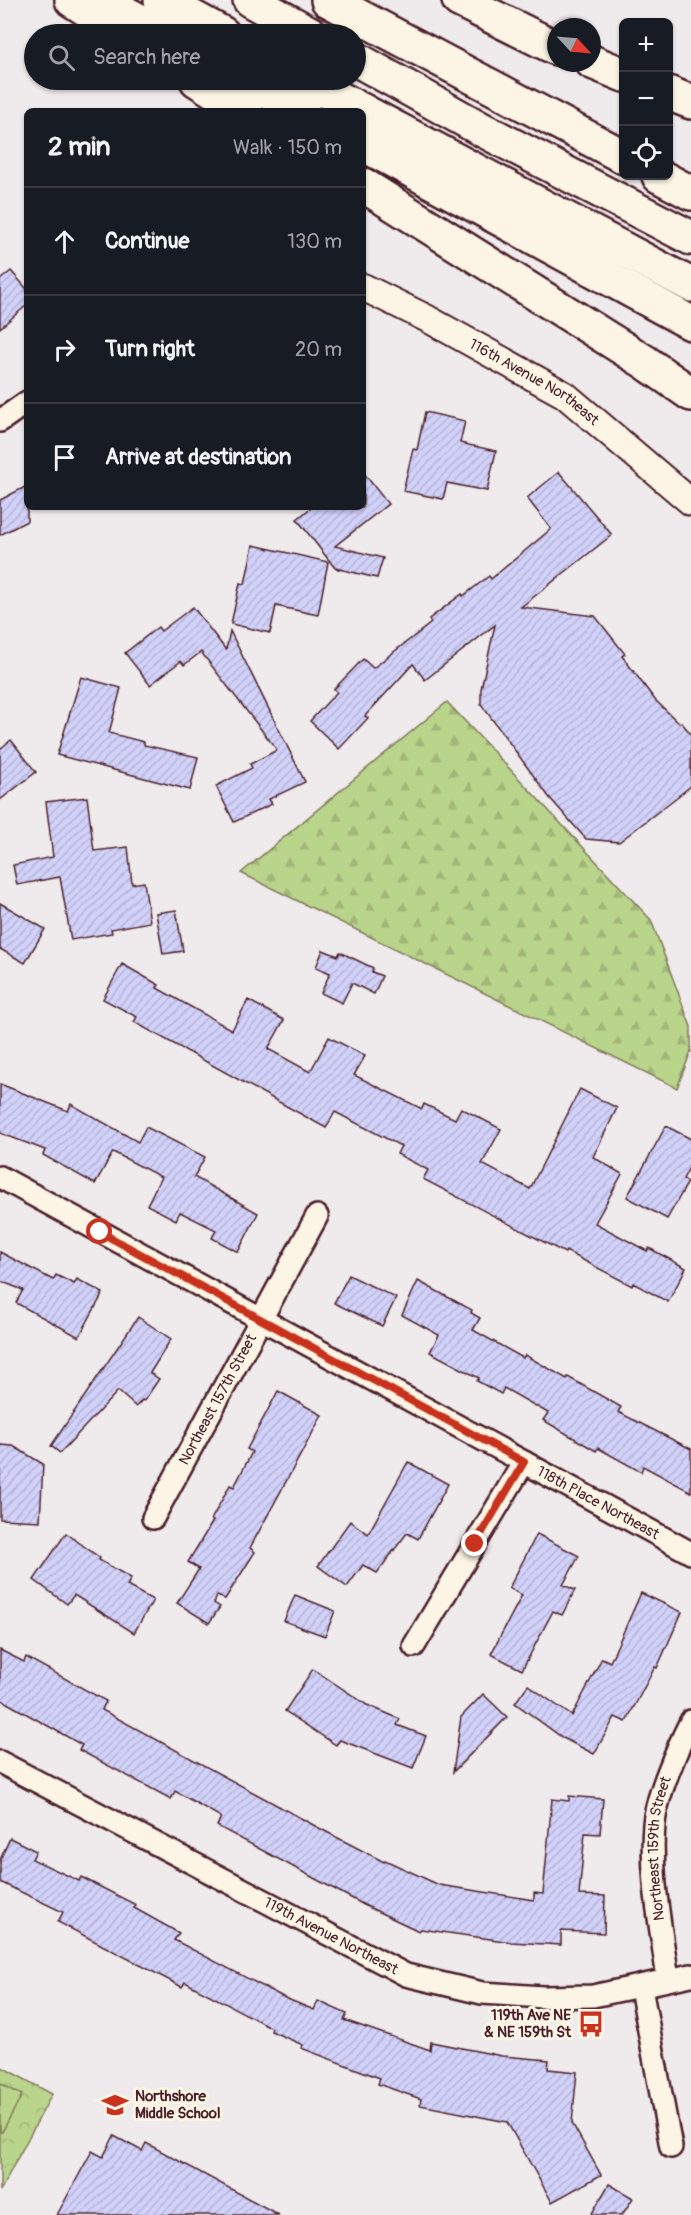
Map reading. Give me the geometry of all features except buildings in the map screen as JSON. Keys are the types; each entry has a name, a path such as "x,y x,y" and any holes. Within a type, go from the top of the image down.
{"highway":[{"path":"72,0 110,24"},
{"path":"101,0 145,24"},
{"path":"160,0 204,24"},
{"path":"250,0 293,24"},
{"path":"328,0 619,154"},
{"path":"459,0 547,44"},
{"path":"366,65 481,129 691,237"},
{"path":"601,66 619,73"},
{"path":"213,90 241,108"},
{"path":"264,90 297,108"},
{"path":"324,90 357,108"},
{"path":"673,95 691,102"},
{"path":"366,113 691,285"},
{"path":"366,146 691,323"},
{"path":"666,180 691,192"},
{"path":"366,187 645,362 691,394"}],"street":[{"name":"116th Avenue Northeast","path":"366,288 428,319 565,395 691,502"},
{"path":"0,421 24,404"},
{"name":"118th Place Northeast","path":"0,1177 691,1553"},
{"name":"Northeast 157th Street","path":"153,1518 316,1216"},
{"path":"414,1646 524,1462"},
{"name":"Northeast 159th Street","path":"668,1979 655,1887 654,1822 676,1751 691,1721"},
{"name":"119th Avenue Northeast","path":"0,1761 406,1975 441,1985 512,1997 593,1996 641,1988 668,1979 691,1975"},
{"path":"641,1988 671,2147"}],"green space":[{"path":"447,702 651,920 691,1027 691,1051 677,1088 241,873"},
{"path":"0,2066 52,2094 0,2191"},
{"path":"0,2083 22,2095 2,2132 0,2131"}],"place":[{"name":"119th Ave NE & NE 159th St","path":"591,2024"},
{"name":"Northshore Middle School","path":"115,2105"}],"route":[{"path":"100,1232 524,1462 475,1544"}]}
